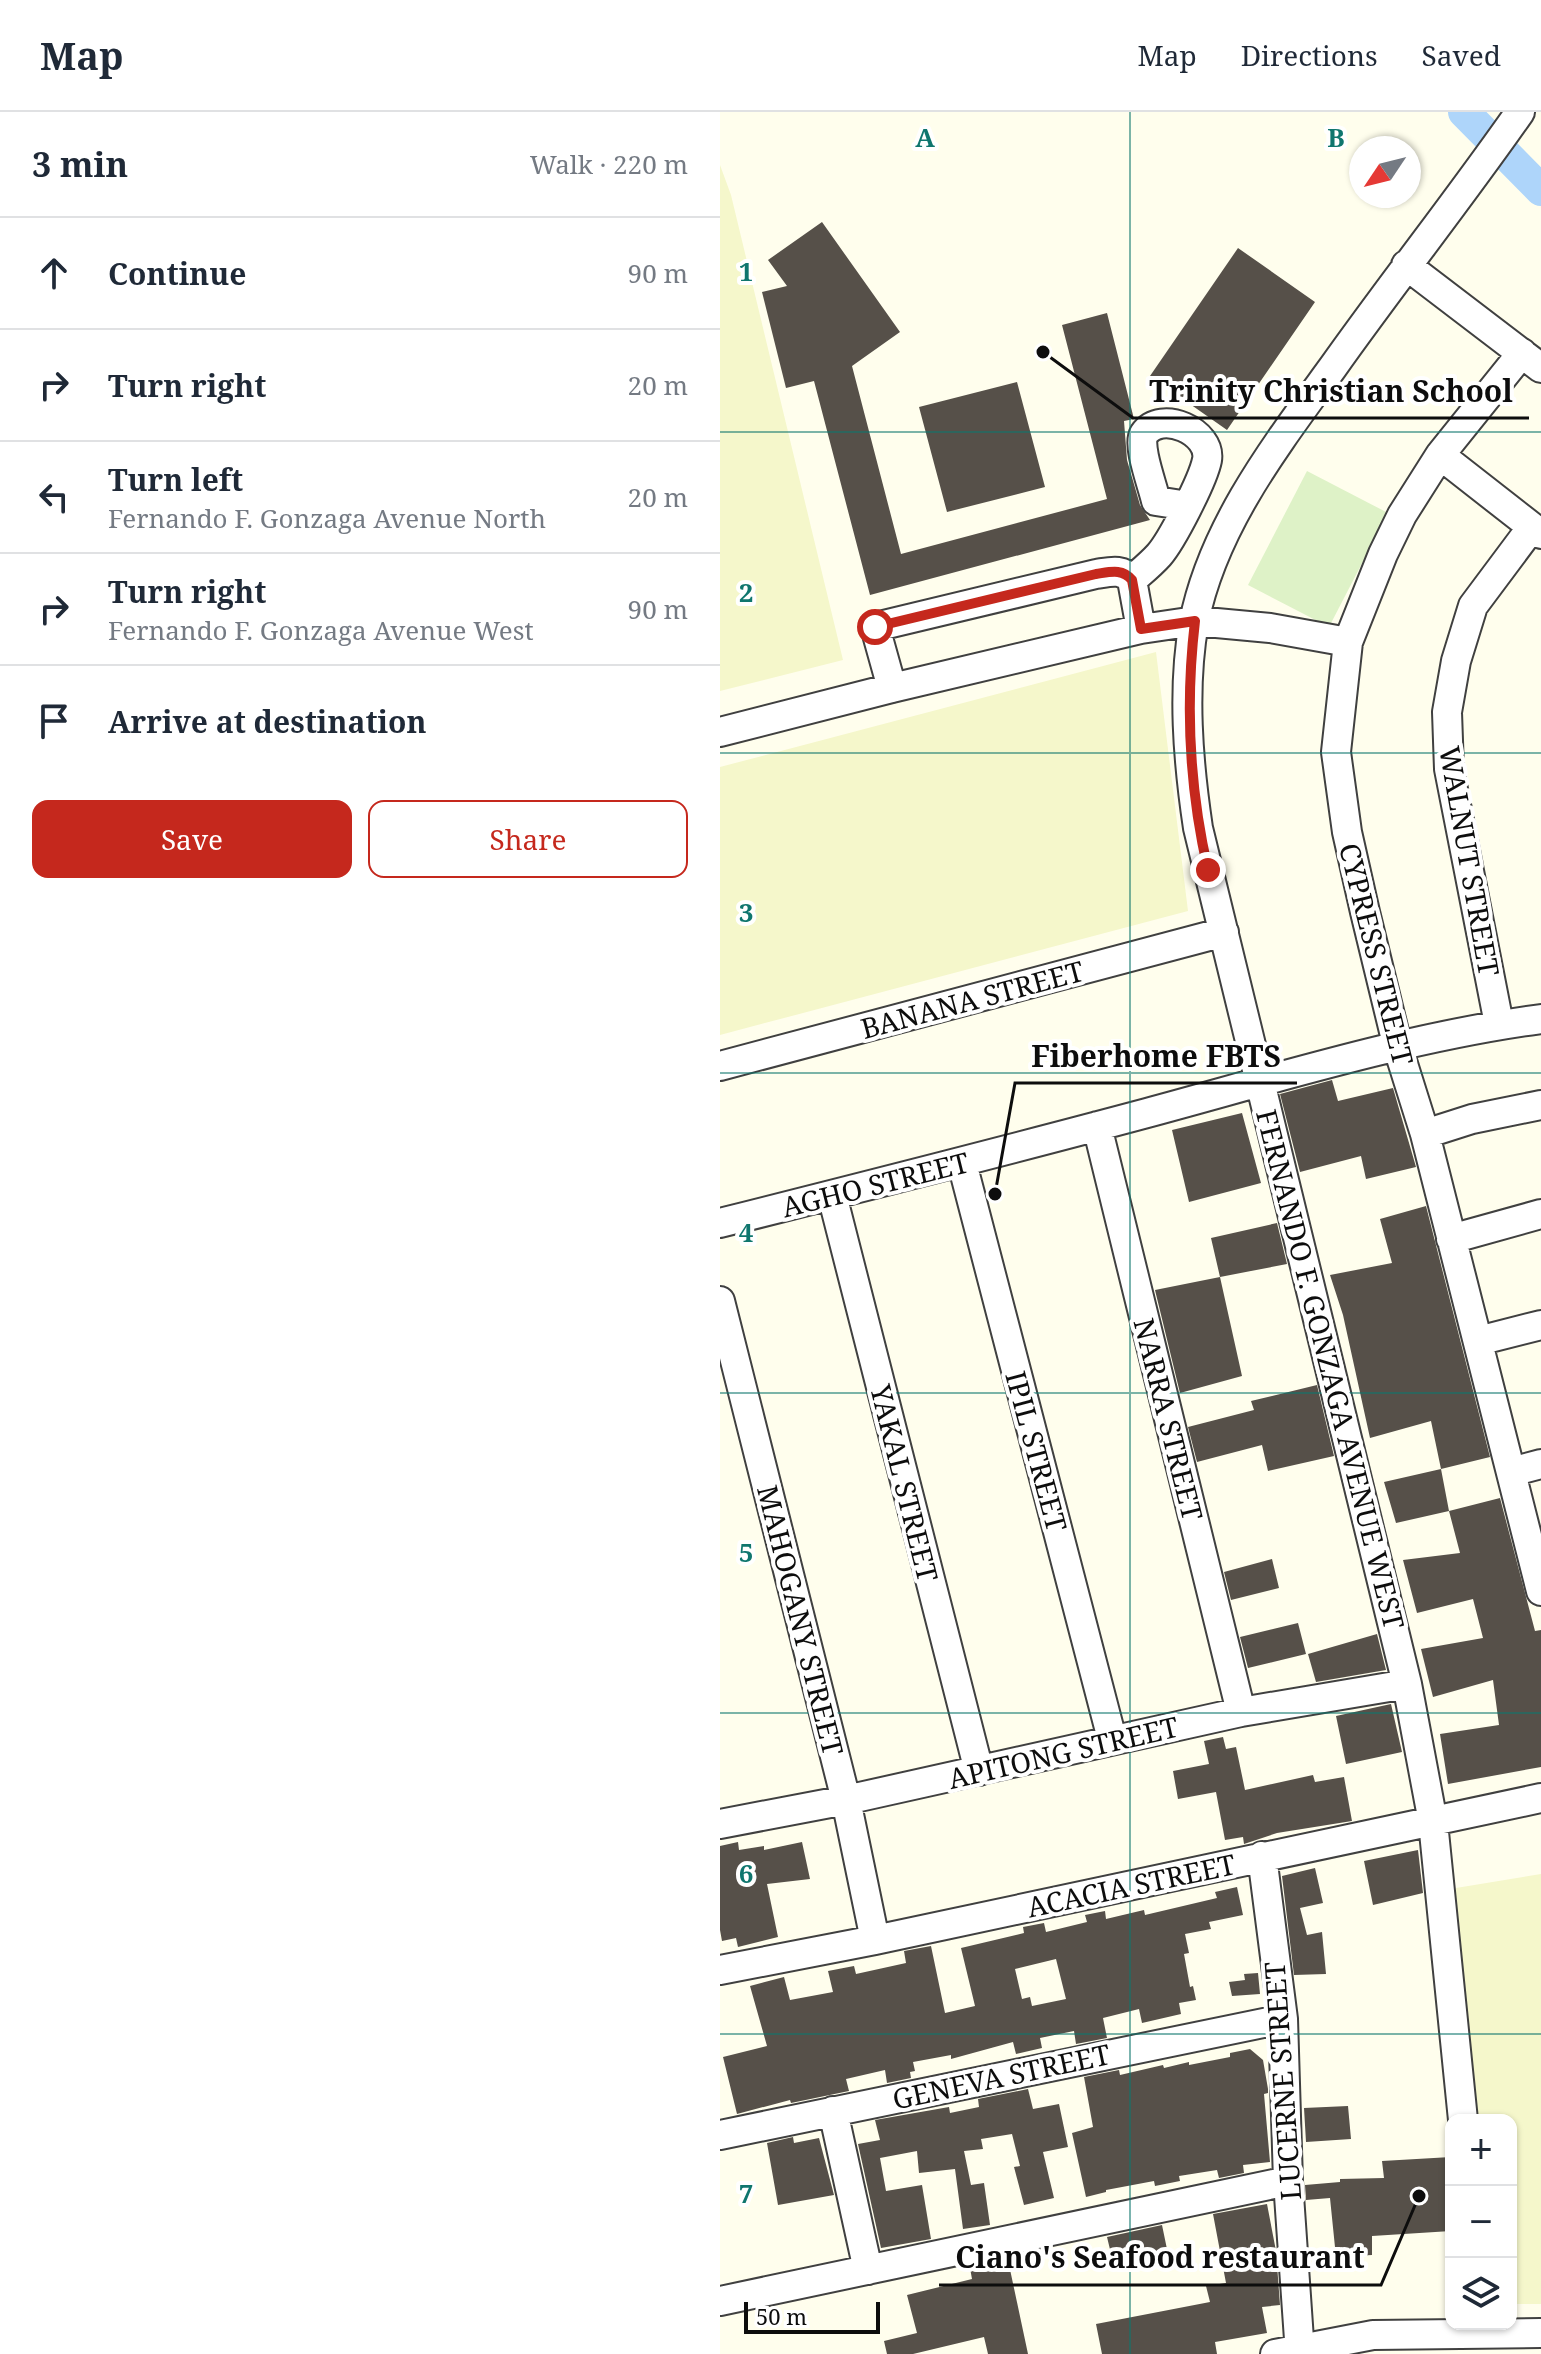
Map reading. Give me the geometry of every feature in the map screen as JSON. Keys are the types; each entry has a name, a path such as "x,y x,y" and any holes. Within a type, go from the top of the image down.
{"street":[{"name":"FERNANDO F. GONZAGA AVENUE WEST","path":"1462,2114 1433,1822 1407,1684 1198,828 1192,788 1188,714 1195,621 1210,571 1237,509 1275,449 1406,265 1514,121"},
{"path":"1406,265 1532,360"},
{"name":"CYPRESS STREET","path":"1532,360 1440,455 1402,515 1348,642 1336,752 1347,832 1398,1048 1425,1134 1540,1582"},
{"path":"1440,455 1537,531"},
{"path":"1132,580 1161,553 1188,506"},
{"name":"WALNUT STREET","path":"1499,1024 1449,769 1447,712 1456,661 1473,606 1537,531"},
{"path":"892,688 875,627 1096,574 1118,571 1132,580 1141,629"},
{"path":"720,732 1141,629 1195,621 1270,628 1348,642"},
{"name":"BANANA STREET","path":"720,1066 1224,932"},
{"name":"AGHO STREET","path":"720,1223 1398,1048 1499,1024 1541,1019"},
{"path":"1425,1134 1472,1119 1541,1105"},
{"name":"NARRA STREET","path":"1097,1126 1241,1712"},
{"name":"IPIL STREET","path":"962,1163 1112,1739"},
{"name":"YAKAL STREET","path":"832,1195 979,1771"},
{"path":"1451,1239 1541,1214"},
{"name":"MAHOGANY STREET","path":"720,1301 846,1800 875,1940"},
{"path":"1478,1341 1541,1325"},
{"path":"1511,1472 1541,1464"},
{"name":"APITONG STREET","path":"720,1824 846,1800 1241,1712 1407,1684"},
{"name":"ACACIA STREET","path":"720,1970 875,1940 1541,1798"},
{"name":"LUCERNE STREET","path":"1262,1856 1283,2019 1291,2352"},
{"name":"GENEVA STREET","path":"720,2135 1283,2019"},
{"path":"833,2111 868,2270"},
{"path":"720,2301 1288,2181"},
{"path":"1291,2352 1373,2335 1486,2337 1541,2333"}],"green space":[{"path":"720,165 731,195 843,660 720,691"},
{"path":"1307,471 1388,513 1329,627 1248,585"},
{"path":"1156,652 1188,911 720,1035 720,767"},
{"path":"1541,1874 1541,2304 1517,2304 1517,2114 1476,2114 1453,1918 1456,1888"}],"building":[{"path":"822,222 900,332 852,366 901,554 1107,499 1062,325 1107,313 1134,419 1124,421 1127,460 1140,505 1150,520 870,595 814,381 786,388 762,292 787,286 768,260"},
{"path":"1238,248 1315,302 1227,430 1150,376"},
{"path":"1017,382 1045,487 947,512 919,407"},
{"path":"1332,1080 1338,1101 1393,1088 1416,1167 1366,1179 1361,1156 1300,1172 1280,1094"},
{"path":"1242,1113 1261,1183 1189,1202 1172,1130"},
{"path":"1426,1206 1490,1457 1441,1469 1431,1421 1370,1438 1343,1315 1330,1275 1392,1263 1380,1219"},
{"path":"1277,1223 1287,1264 1220,1277 1211,1238"},
{"path":"1220,1277 1242,1376 1180,1393 1155,1290"},
{"path":"1317,1385 1334,1456 1268,1471 1262,1445 1197,1462 1188,1427 1254,1410 1251,1401"},
{"path":"1441,1469 1449,1511 1396,1523 1384,1482"},
{"path":"1500,1498 1535,1631 1541,1630 1541,1767 1448,1784 1440,1734 1499,1725 1493,1680 1433,1697 1421,1649 1483,1638 1473,1599 1417,1613 1403,1560 1460,1553 1449,1511"},
{"path":"1272,1559 1279,1588 1231,1600 1224,1572"},
{"path":"1298,1623 1306,1654 1248,1668 1240,1637"},
{"path":"1377,1634 1386,1670 1316,1682 1308,1654"},
{"path":"1391,1704 1402,1752 1346,1764 1336,1716"},
{"path":"1223,1737 1226,1749 1236,1747 1245,1790 1313,1775 1315,1782 1344,1777 1352,1821 1277,1833 1244,1844 1243,1837 1225,1840 1216,1792 1178,1799 1173,1771 1209,1764 1204,1741"},
{"path":"738,1842 739,1850 764,1846 764,1850 802,1842 810,1879 767,1884 778,1937 738,1947 736,1938 722,1941 720,1930 720,1846"},
{"path":"1418,1850 1423,1893 1373,1905 1364,1861"},
{"path":"1315,1868 1323,1903 1300,1908 1307,1935 1322,1932 1326,1974 1294,1975 1282,1876"},
{"path":"1237,1887 1243,1915 1209,1922 1211,1929 1185,1934 1189,1953 1184,1954 1190,1987 1193,1986 1196,2000 1179,2003 1181,2014 1142,2023 1139,2009 1103,2018 1107,2038 1076,2044 1074,2031 1040,2038 1042,2048 1016,2054 1013,2042 951,2059 951,2055 913,2062 915,2071 910,2072 911,2078 887,2083 885,2070 846,2079 849,2091 791,2103 790,2100 737,2114 723,2057 767,2046 750,1986 784,1977 790,2000 833,1992 828,1971 854,1966 856,1974 906,1963 904,1951 931,1946 945,2013 975,2006 961,1948 1024,1933 1023,1927 1044,1923 1046,1932 1087,1922 1085,1915 1105,1911 1106,1919 1144,1910 1145,1915 1217,1898 1215,1892","holes":["1056,1959 1066,1999 1032,2006 1030,1997 1022,1999 1015,1969"]},
{"path":"1258,1973 1260,1994 1232,1996 1229,1982 1245,1980 1244,1974"},
{"path":"1250,2049 1263,2060 1268,2089 1268,2093 1264,2094 1270,2162 1243,2165 1244,2173 1219,2178 1217,2170 1179,2176 1180,2181 1155,2186 1154,2181 1086,2197 1072,2133 1093,2127 1084,2077 1119,2070 1120,2075 1189,2062 1189,2065 1230,2057 1230,2053"},
{"path":"1028,2089 1033,2109 1059,2104 1068,2147 1043,2152 1054,2198 1024,2205 1014,2167 1020,2166 1012,2134 981,2139 983,2149 964,2151 971,2185 984,2183 990,2225 963,2229 955,2169 919,2173 917,2151 880,2158 886,2191 922,2185 931,2239 881,2248 858,2144 880,2140 875,2120 949,2107 950,2113 979,2107 978,2099"},
{"path":"1348,2106 1351,2139 1306,2142 1304,2108"},
{"path":"793,2137 794,2143 819,2138 834,2195 778,2205 767,2143"},
{"path":"1445,2157 1445,2231 1372,2236 1372,2255 1336,2257 1330,2198 1306,2200 1305,2185 1340,2182 1340,2179 1384,2178 1382,2161"},
{"path":"1267,2204 1276,2251 1280,2305 1262,2307 1267,2333 1215,2342 1217,2354 1102,2354 1096,2324 1210,2302 1206,2286 1226,2283 1213,2214"},
{"path":"1162,2225 1168,2254 1114,2266 1107,2237"},
{"path":"1008,2260 1028,2354 988,2354 984,2337 913,2354 887,2354 884,2341 917,2333 907,2295 972,2279 970,2268"}],"waterway":[{"path":"1464,112 1541,190"}],"place":[{"name":"Trinity Christian School","path":"1043,352"},
{"name":"Fiberhome FBTS","path":"995,1194"},
{"name":"Ciano's Seafood restaurant","path":"1419,2196"}],"route":[{"path":"875,627 1118,571 1132,580 1141,629 1195,621 1190,663 1189,748 1198,828 1208,870"}]}
